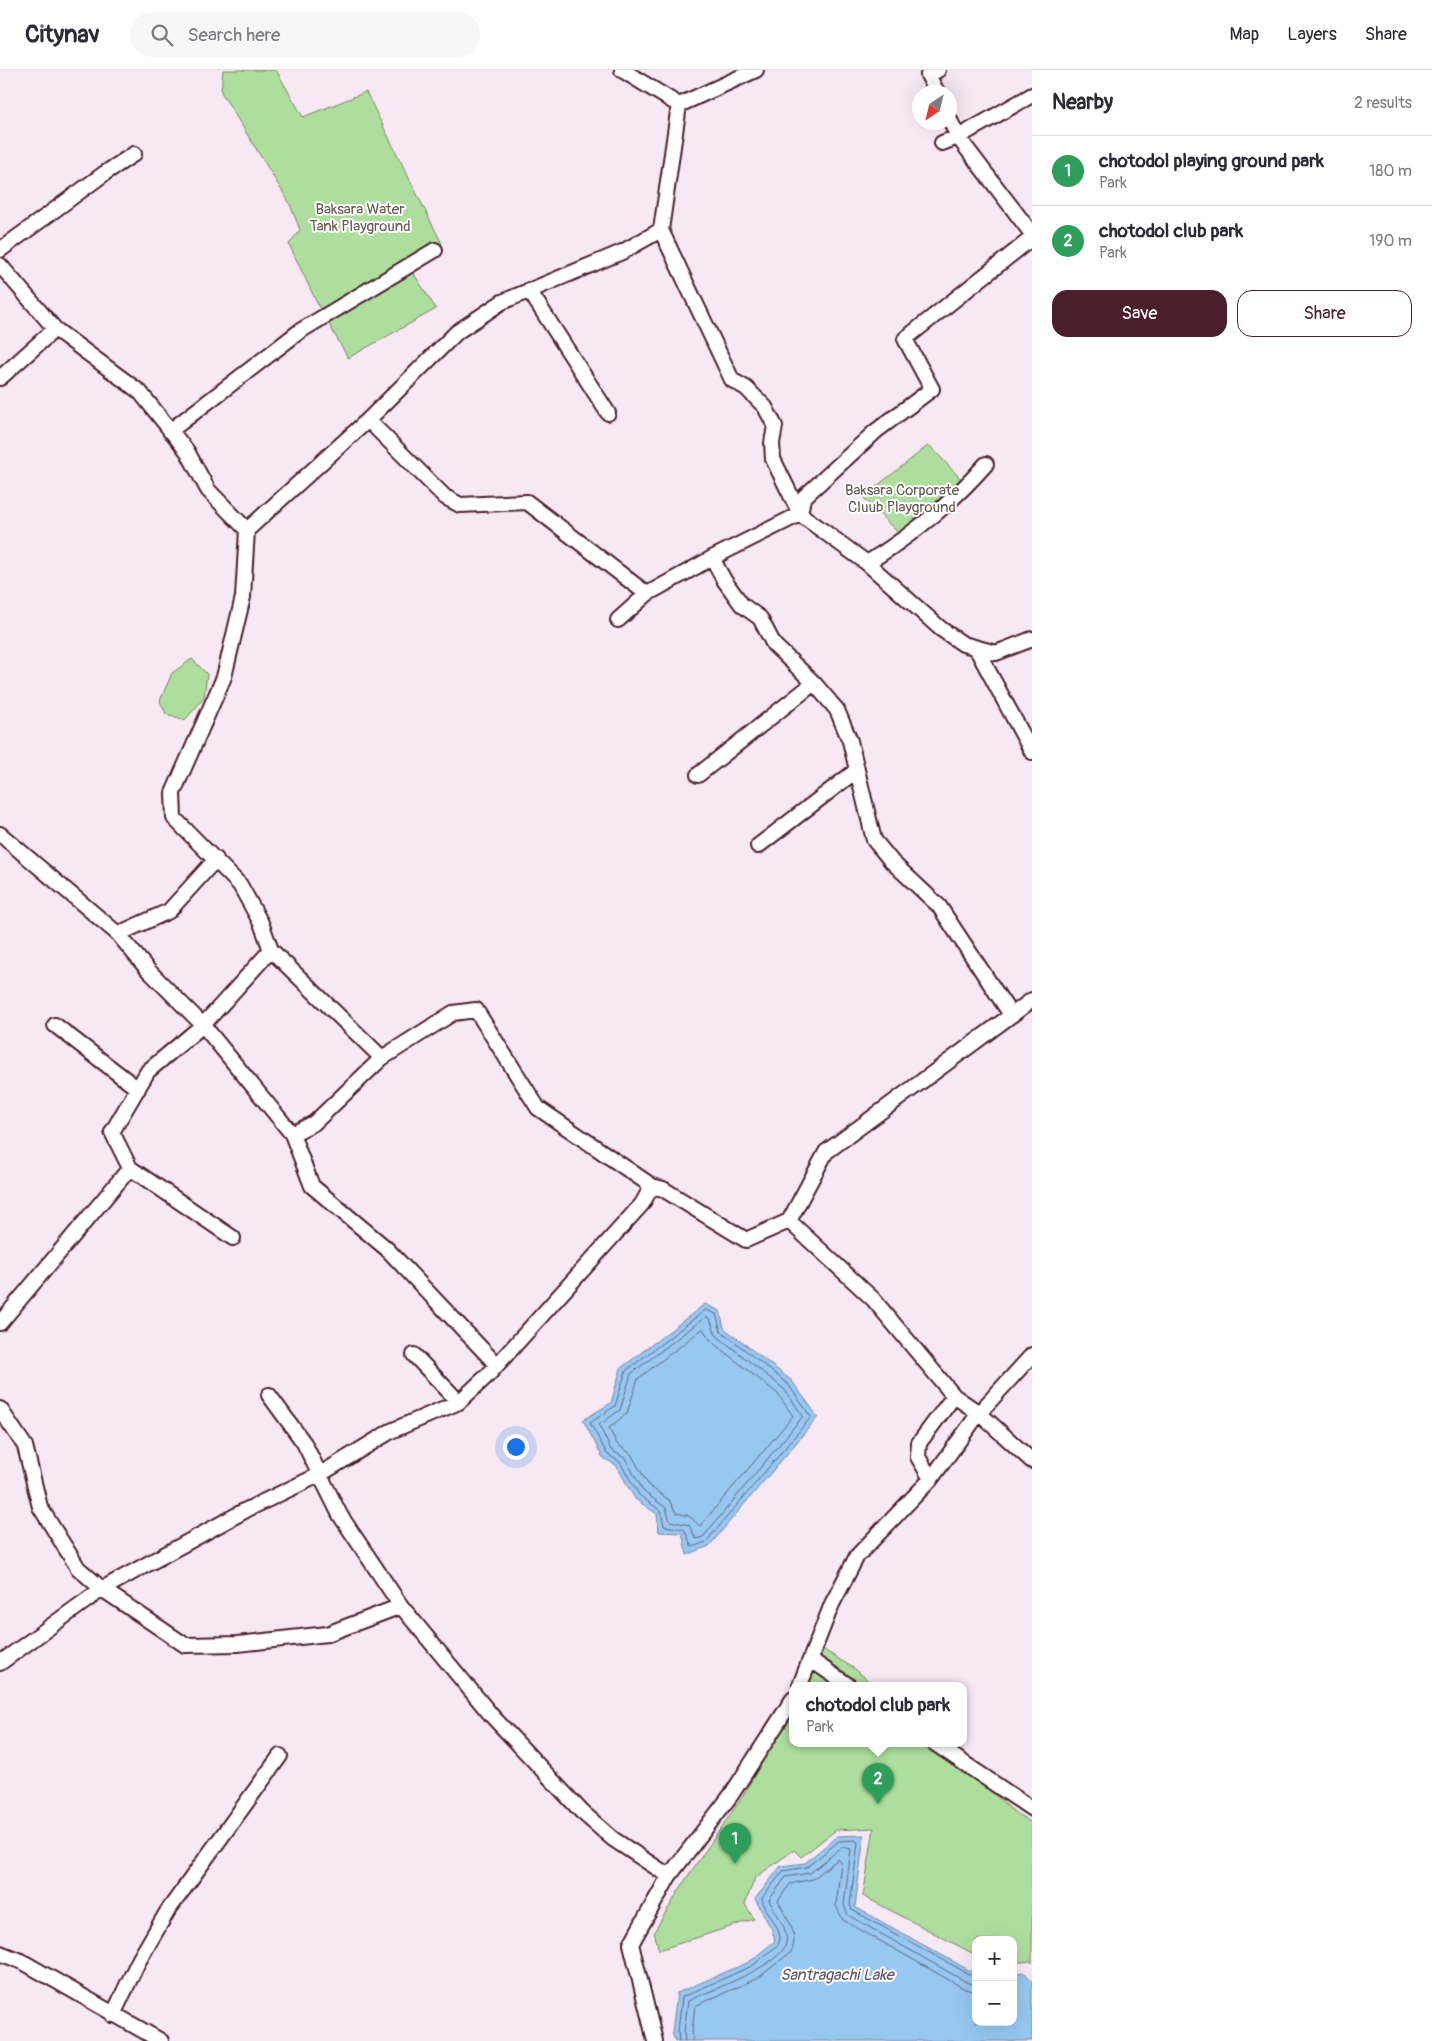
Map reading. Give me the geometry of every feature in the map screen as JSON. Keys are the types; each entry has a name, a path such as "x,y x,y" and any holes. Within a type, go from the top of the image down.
{"street":[{"path":"622,70 679,105"},
{"path":"679,105 756,70"},
{"path":"933,85 928,75 938,70"},
{"path":"942,143 1032,95"},
{"path":"679,105 661,230 732,380 746,388 765,408 775,426 772,443 773,459 800,514 867,563 940,629 963,644 996,653 1032,639"},
{"path":"955,130 1032,234"},
{"path":"0,250 134,154"},
{"path":"382,1058 271,950 261,924 240,886 216,859 174,818 173,792 224,677 243,597 246,530 368,420 457,332 502,302 622,252 661,230"},
{"path":"800,514 802,498 876,431 932,389 904,338 1032,238"},
{"path":"170,431 300,331 435,250"},
{"path":"0,265 55,329 140,392 187,451 208,490 246,530"},
{"path":"529,290 608,413"},
{"path":"0,378 55,329"},
{"path":"368,420 446,497 460,505 527,502 647,594"},
{"path":"867,563 901,543 968,485 986,464"},
{"path":"618,620 647,594 712,558 800,514"},
{"path":"712,558 724,580 742,605 760,618 774,645 814,683 837,710 850,740 874,840 892,862 939,906 1011,1015"},
{"path":"976,648 1032,752"},
{"path":"698,775 814,683"},
{"path":"758,846 857,770"},
{"path":"0,834 118,934 148,970 203,1025 292,1134 312,1186 387,1249 496,1364"},
{"path":"118,934 168,911 216,859"},
{"path":"233,1238 130,1168 112,1132 148,1071 203,1025 271,950"},
{"path":"292,1134 314,1123 382,1058 452,1013 476,1010 538,1108 652,1186 663,1189 746,1240 789,1221 826,1152 1032,1000"},
{"path":"55,1025 138,1089"},
{"path":"0,1323 28,1293 91,1212 130,1168"},
{"path":"0,1662 102,1589 246,1510 319,1475 391,1432 459,1402 488,1375 642,1204 652,1186"},
{"path":"789,1221 873,1299 954,1396 979,1413 1032,1462"},
{"path":"414,1355 459,1402"},
{"path":"801,1682 832,1604 856,1556 930,1479 979,1413 1032,1355"},
{"path":"269,1395 304,1442 340,1515 400,1606 492,1716 582,1812 613,1839 669,1876"},
{"path":"930,1479 918,1457 919,1443 954,1396"},
{"path":"0,1409 25,1446 40,1507 78,1568 102,1589 185,1645 238,1644 327,1634 400,1606"},
{"path":"811,1660 844,1682"},
{"path":"655,2041 631,1944 669,1876 731,1795 789,1705"},
{"path":"940,1747 1032,1809"},
{"path":"114,2014 138,1962 167,1912 280,1756"},
{"path":"0,1953 23,1962 161,2041"}],"green space":[{"name":"Baksara Water Tank Playground","path":"223,70 276,70 303,117 366,92 442,244 406,261 436,309 348,358 317,303 289,244 300,230 289,202 221,92"},
{"name":"Baksara Corporate Cluub Playground","path":"929,445 962,480 900,535 863,497"},
{"path":"192,659 207,674 204,698 185,720 166,714 160,701 172,673"},
{"path":"816,1645 855,1669 870,1682 803,1682"},
{"path":"789,1712 789,1747 941,1747 1014,1812 1032,1823 1032,1963 1030,1961 1017,1963 1017,1936 972,1936 972,1953 863,1896 874,1828 836,1830 801,1857 794,1850 755,1878 745,1904 754,1919 659,1950 654,1932 686,1879 743,1796"}],"water":[{"path":"705,1304 720,1311 724,1328 792,1381 818,1417 709,1546 687,1555 682,1533 659,1532 657,1514 635,1499 616,1465 603,1458 583,1420 611,1403 621,1368"},
{"name":"Santragachi Lake","path":"864,1835 855,1907 972,1972 972,2026 1017,2026 1017,1973 1024,1972 1032,1981 1032,2041 675,2041 672,2032 677,1993 749,1962 775,1941 772,1930 755,1899 781,1866 805,1863 837,1836"}],"place":[{"name":"chotodol club park","path":"878,1804"},
{"name":"chotodol playing ground park","path":"735,1864"}]}
